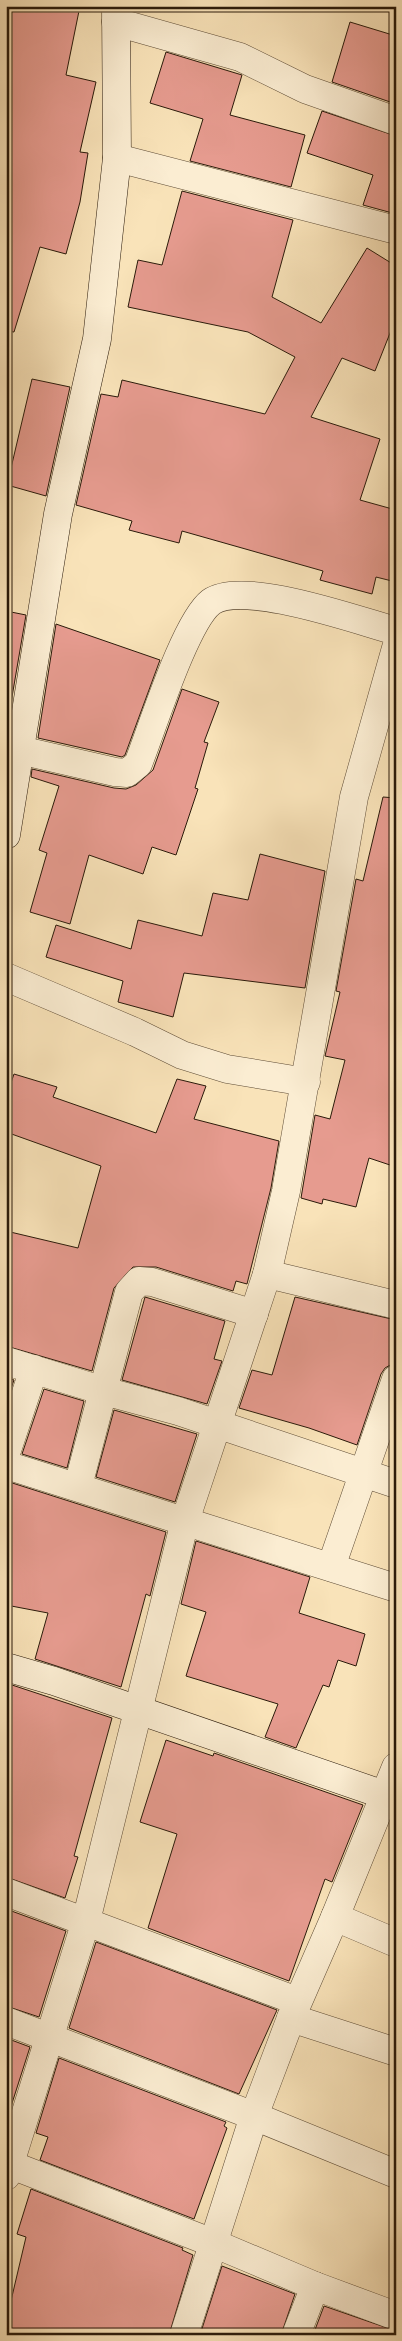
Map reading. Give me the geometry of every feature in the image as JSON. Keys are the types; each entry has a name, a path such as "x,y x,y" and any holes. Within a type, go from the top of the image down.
{"street":[{"path":"6,835 12,749 58,514 97,340 117,158 116,14 240,57 305,89 396,121"},
{"path":"117,158 396,230"},
{"path":"12,749 127,773 138,764 181,651 195,622 212,601 239,593 278,598 396,631"},
{"path":"396,648 354,797 306,1082 286,1191 267,1274 185,1521 136,1711 86,1921 8,2168 213,2242 315,2286 396,2316"},
{"path":"6,976 126,1028 182,1055 227,1069 306,1082"},
{"path":"267,1274 396,1306"},
{"path":"78,1486 129,1292 138,1282 152,1282 254,1314"},
{"path":"6,1360 217,1424 363,1475 396,1484"},
{"path":"6,1453 34,1369"},
{"path":"331,1567 396,1379"},
{"path":"6,1464 396,1588"},
{"path":"6,1667 390,1797"},
{"path":"184,2335 254,2116 294,2009 390,1797 396,1767"},
{"path":"6,1892 86,1921 396,2052"},
{"path":"335,1917 396,1943"},
{"path":"6,2021 254,2116 396,2174"},
{"path":"296,2335 315,2286"}],"building":[{"path":"6,6 80,6 66,75 96,82 80,152 88,153 80,202 66,254 40,247 14,332 6,331"},
{"path":"350,22 396,36 396,104 332,82"},
{"path":"166,52 242,75 230,115 305,135 291,187 190,161 203,119 150,103"},
{"path":"322,111 396,136 396,214 363,205 373,175 307,153"},
{"path":"182,191 293,220 272,297 321,323 367,248 396,266 396,318 375,371 342,358 311,417 380,439 360,500 396,510 396,582 376,577 372,594 320,580 323,571 182,531 179,543 129,530 132,521 76,505 101,394 118,397 122,380 265,414 295,357 248,332 128,307 138,260 162,265"},
{"path":"32,379 70,387 46,496 7,485"},
{"path":"6,611 26,615 6,732"},
{"path":"56,624 160,660 125,755 122,757 38,738"},
{"path":"182,689 219,702 204,742 208,743 195,788 198,789 176,855 152,847 143,874 89,855 70,924 30,912 47,853 39,850 59,786 31,777 32,769 114,788 126,789 136,785 153,770"},
{"path":"383,797 396,798 396,1167 369,1158 356,1207 323,1199 322,1204 301,1198 315,1115 330,1119 345,1060 325,1056 340,992 336,991 356,879 363,881"},
{"path":"260,854 325,871 305,988 184,973 173,1017 118,1002 123,981 46,957 56,925 131,949 138,920 202,936 213,893 248,900"},
{"path":"14,1074 57,1087 53,1097 156,1133 177,1079 206,1086 194,1119 279,1141 271,1188 247,1284 236,1281 233,1291 156,1267 133,1267 114,1288 92,1371 6,1346 6,1231 78,1248 101,1166 6,1132 6,1097"},
{"path":"145,1297 225,1321 214,1359 222,1361 207,1404 122,1380"},
{"path":"295,1297 396,1320 396,1353 392,1364 385,1368 381,1374 357,1445 309,1428 239,1408 252,1370 272,1375"},
{"path":"6,1377 14,1380 6,1403"},
{"path":"44,1389 84,1401 67,1468 22,1454"},
{"path":"114,1410 197,1434 175,1502 96,1477"},
{"path":"6,1481 166,1532 150,1596 146,1594 121,1687 35,1659 48,1613 6,1605"},
{"path":"196,1541 310,1577 299,1613 365,1634 356,1666 338,1660 329,1687 323,1685 296,1748 265,1737 278,1704 186,1676 206,1612 181,1604"},
{"path":"6,1683 112,1718 74,1856 78,1857 65,1898 6,1877"},
{"path":"166,1740 213,1756 214,1753 363,1805 332,1882 325,1879 289,1981 148,1928 177,1834 140,1822"},
{"path":"6,1909 66,1931 39,2017 6,2006"},
{"path":"96,1942 277,2010 239,2094 69,2028"},
{"path":"6,2038 30,2047 6,2122"},
{"path":"59,2058 226,2122 224,2126 227,2128 194,2219 40,2160 48,2137 36,2133"},
{"path":"31,2189 183,2248 182,2250 193,2255 169,2335 6,2335 6,2322 26,2237 17,2234"},
{"path":"222,2266 295,2294 281,2335 200,2335"},
{"path":"324,2306 396,2331 396,2335 313,2335"}]}
